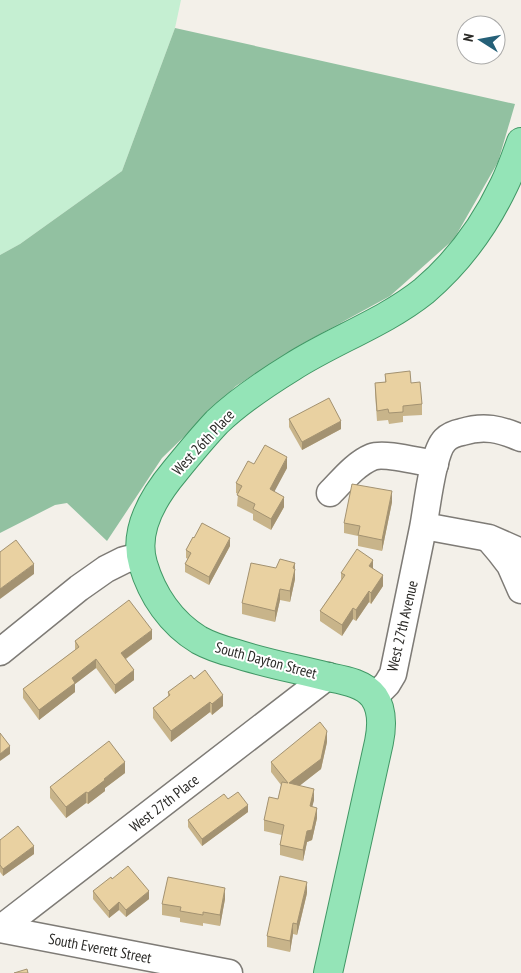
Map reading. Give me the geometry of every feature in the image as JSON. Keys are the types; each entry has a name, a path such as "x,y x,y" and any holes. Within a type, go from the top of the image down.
{"main road":[{"name":"West 26th Place","path":"140,556 142,531 155,498 218,421 245,399 292,367 400,308 449,268 470,242 504,185 521,142"},
{"name":"South Dayton Street","path":"140,556 147,579 156,596 179,625 199,640 215,648 247,658 348,682 368,691 374,697"},
{"path":"328,973 382,728 381,717 374,697"}],"street":[{"name":"West 27th Avenue","path":"374,697 387,684 393,674 424,526 434,464 439,449 445,439 471,429 487,428 505,431 521,438"},
{"path":"330,493 360,464 373,456 394,457 434,464"},
{"path":"424,526 489,538 521,552"},
{"path":"489,538 510,565 521,590"},
{"path":"0,652 79,588 106,569 124,560 140,556"},
{"name":"West 27th Place","path":"0,929 328,676"},
{"name":"South Everett Street","path":"0,929 229,973"}],"green space":[{"path":"0,0 181,0 175,28 122,171 20,244 0,255"},
{"path":"175,28 515,104 498,162 454,239 390,296 302,344 236,386 162,458 107,541 67,503 55,505 0,533 0,255 20,244 122,171"}],"building":[{"path":"410,371 411,383 420,382 422,404 403,406 403,412 389,413 388,409 377,411 375,383 386,382 385,374"},
{"path":"329,398 341,421 302,442 289,419"},
{"path":"265,445 287,457 270,489 284,497 271,519 253,509 255,504 237,495 242,486 236,483 248,461 254,464"},
{"path":"352,484 392,491 382,540 358,535 360,526 344,523"},
{"path":"202,523 230,538 209,577 185,564 191,553 186,550"},
{"path":"16,540 34,564 0,589 0,552"},
{"path":"357,549 373,560 369,566 383,575 356,610 353,608 342,625 320,611 345,575 341,573"},
{"path":"280,559 295,563 293,568 295,569 290,591 280,589 275,611 242,603 251,563 276,568"},
{"path":"129,600 152,630 121,653 134,670 115,685 96,659 72,678 75,683 39,710 23,689 79,647 75,641"},
{"path":"205,670 223,695 212,704 210,702 171,731 153,708 170,695 168,692 191,675 194,679"},
{"path":"320,722 327,731 321,759 289,783 314,789 310,806 317,808 312,830 307,831 303,850 280,845 284,825 264,820 269,797 278,799 282,782 288,783 271,762"},
{"path":"0,733 10,746 0,754"},
{"path":"109,741 125,762 88,793 86,792 66,807 50,787"},
{"path":"238,792 248,805 202,839 188,820 224,794 228,799"},
{"path":"18,826 34,846 3,869 0,865 0,840"},
{"path":"128,866 149,891 126,910 119,902 109,911 93,891"},
{"path":"280,876 307,882 297,924 293,923 290,941 267,936"},
{"path":"168,877 225,888 220,915 203,912 203,915 180,911 181,907 162,904"},
{"path":"27,969 28,973 14,973"}]}
